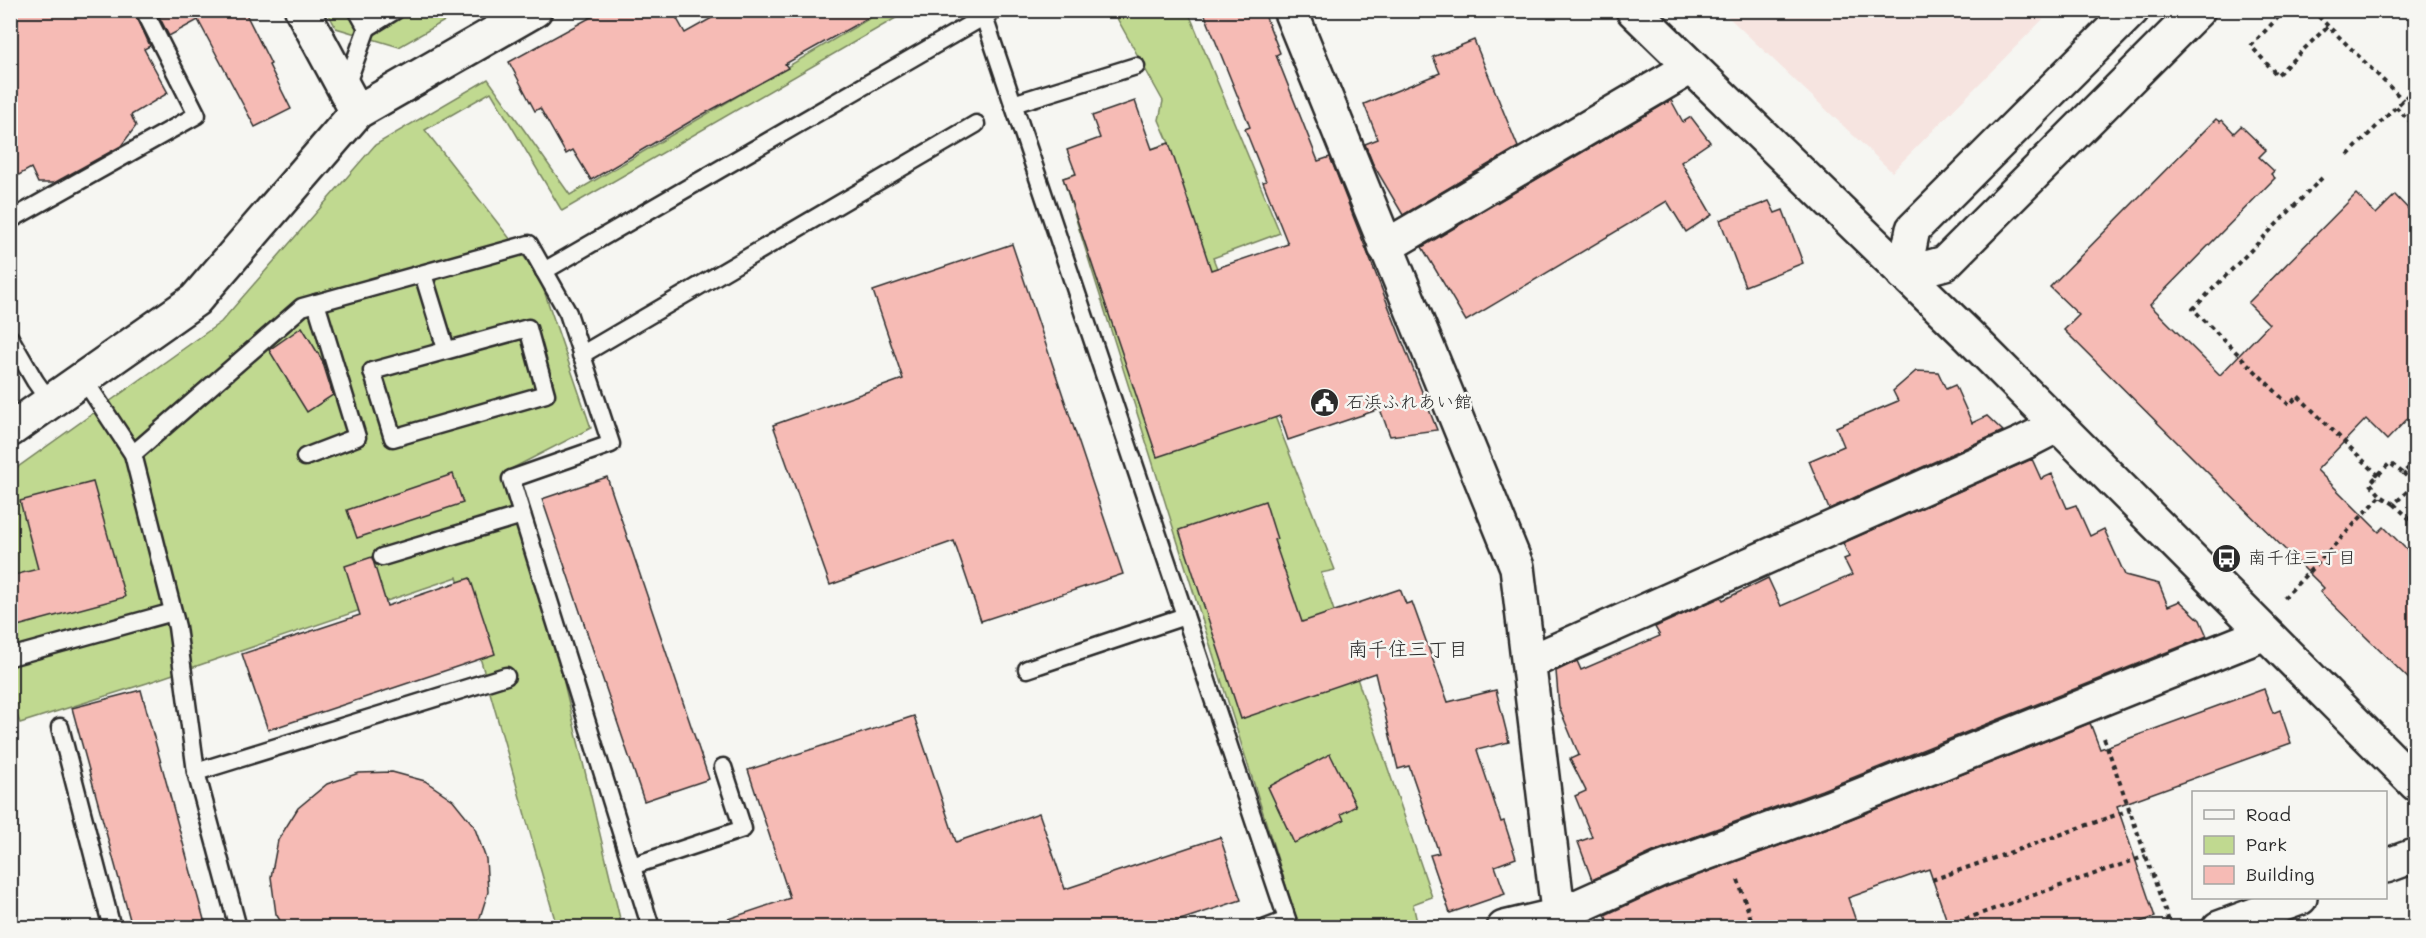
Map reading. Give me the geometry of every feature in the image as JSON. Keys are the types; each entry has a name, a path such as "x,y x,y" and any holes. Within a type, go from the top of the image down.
{"street":[{"path":"303,10 351,100"},
{"path":"10,430 195,300 351,100 536,10"},
{"path":"1290,10 1517,567 1560,921"},
{"path":"1633,10 2058,425 2270,619 2415,784"},
{"path":"1904,274 1913,229 2132,10"},
{"path":"1904,274 1945,263 2198,10"},
{"path":"1385,247 1691,68"},
{"path":"1530,662 2058,425"},
{"path":"1504,927 1560,921 1659,870 1828,808 2091,703 2270,619"},
{"path":"2387,865 2415,855"},
{"path":"2219,927 2295,899"}],"lane":[{"path":"10,220 197,115 144,10"},
{"path":"351,100 367,28 357,10"},
{"path":"367,28 396,10"},
{"path":"544,271 989,14 1013,104 1288,924 1266,927"},
{"path":"1013,104 1136,66"},
{"path":"581,355 976,124"},
{"path":"133,454 302,307 529,244 568,313 611,444 511,479 651,927"},
{"path":"423,273 446,349"},
{"path":"305,457 357,437 316,303"},
{"path":"528,328 546,394 393,438 372,370 446,349 528,328"},
{"path":"10,338 50,402"},
{"path":"83,378 133,454 177,627 196,772 238,927"},
{"path":"382,557 522,515"},
{"path":"10,657 173,612"},
{"path":"1027,669 1185,616"},
{"path":"196,772 506,676"},
{"path":"60,727 112,927"},
{"path":"632,866 743,829 723,767"}],"path":[{"path":"2285,10 2251,46 2277,75 2328,26"},
{"path":"2312,10 2403,100"},
{"path":"2348,155 2415,87"},
{"path":"2396,107 2415,127"},
{"path":"2415,140 2410,145 2415,150"},
{"path":"2322,178 2193,309 2289,405 2298,396 2378,475"},
{"path":"2403,473 2415,461"},
{"path":"2394,504 2415,484 2390,463 2370,483 2381,496 2394,504 2415,525"},
{"path":"2270,619 2381,496"},
{"path":"2091,703 2169,921"},
{"path":"1932,880 2130,810"},
{"path":"1727,845 1754,927"},
{"path":"1948,925 2146,856"}],"shaded area":[{"path":"1722,11 2051,11 1892,172"}],"green space":[{"path":"327,11 462,11 399,47 336,28"},
{"path":"882,11 908,11 562,211 491,92 425,130 539,276 591,428 513,468 622,927 557,927 457,577 147,683 20,723 11,700 11,472 221,322 375,145 488,79 570,195"},
{"path":"1113,11 1188,11 1280,233 1213,258 1335,570 1321,573 1432,897 1413,904 1418,927 1299,927 1063,178 1169,143 1159,120 1163,101"}],"building":[{"path":"10,10 134,10 150,46 144,49 168,93 131,115 136,126 121,146 54,183 38,183 31,168 10,180"},
{"path":"156,10 244,10 291,109 255,127 198,20 169,36"},
{"path":"604,10 672,10 685,33 726,10 882,10 785,64 788,68 698,117 591,180 573,150 566,154 540,108 535,111 509,62"},
{"path":"1203,10 1263,10 1280,53 1276,55 1318,161 1330,157 1437,430 1390,436 1380,409 1288,440 1280,416 1157,457 1063,178 1076,174 1067,150 1100,138 1092,116 1135,101 1152,149 1169,143 1211,270 1288,244 1245,129 1250,127"},
{"path":"1474,40 1518,147 1403,215 1373,164 1365,144 1378,139 1364,104 1440,73 1433,57"},
{"path":"1671,100 1683,122 1691,117 1710,142 1681,162 1712,215 1686,232 1667,201 1466,321 1422,247"},
{"path":"2216,119 2220,122 2222,120 2234,133 2241,126 2266,150 2259,157 2274,171 2271,174 2275,178 2150,305 2220,375 2269,324 2248,303 2356,194 2376,214 2395,195 2415,216 2415,411 2387,440 2366,419 2317,470 2379,532 2384,527 2415,558 2415,685 2320,592 2324,588 2064,330 2079,315 2050,287"},
{"path":"1769,201 1775,213 1783,210 1803,263 1745,286 1720,220"},
{"path":"1012,244 1123,574 981,621 954,541 830,585 773,425 903,379 873,291"},
{"path":"302,327 322,360 333,395 307,412 269,350"},
{"path":"1916,371 1938,372 1946,389 1955,385 1972,423 1987,416 2003,431 1829,509 1809,461 1844,446 1836,427 1898,401 1893,391"},
{"path":"2032,459 2041,479 2052,474 2067,508 2076,505 2090,536 2104,529 2125,575 2159,584 2168,606 2180,601 2200,620 2207,636 1822,790 1653,852 1592,880 1578,842 1592,837 1575,796 1586,791 1570,759 1579,755 1559,707 1556,671 1577,661 1581,670 1660,636 1655,627 1721,597 1723,600 1768,578 1781,606 1852,575 1844,559 1849,557 1843,543"},
{"path":"453,474 463,503 357,538 347,510"},
{"path":"607,477 709,779 644,801 542,499"},
{"path":"93,482 125,597 10,628 10,576 38,569 20,501"},
{"path":"1265,501 1277,539 1274,540 1302,622 1400,589 1406,604 1412,602 1448,702 1496,690 1509,742 1477,750 1501,822 1504,821 1516,858 1495,866 1505,894 1450,913 1430,855 1439,853 1409,766 1398,769 1375,673 1241,719 1179,530"},
{"path":"372,557 387,606 470,578 495,654 268,730 242,654 360,615 345,566"},
{"path":"2264,689 2273,713 2280,710 2291,743 2117,806 2155,917 2125,927 1949,927 1929,869 1848,898 1858,927 1610,927 1605,915 1666,887 1836,825 2090,723 2100,749"},
{"path":"141,690 206,927 132,927 72,708"},
{"path":"914,716 956,842 1039,813 1065,889 1220,837 1241,900 1159,927 720,927 719,922 790,898 748,770"},
{"path":"1330,754 1356,806 1341,814 1344,820 1294,843 1268,787"},
{"path":"392,772 425,781 453,800 474,826 486,859 488,892 477,927 284,927 276,914 271,877 278,840 298,808 327,784 359,773"}],"place":[{"name":"石浜ふれあい館","path":"1325,402"},
{"name":"南千住三丁目","path":"2227,558"}],"district":[{"name":"南千住三丁目","path":"1408,649"}]}
